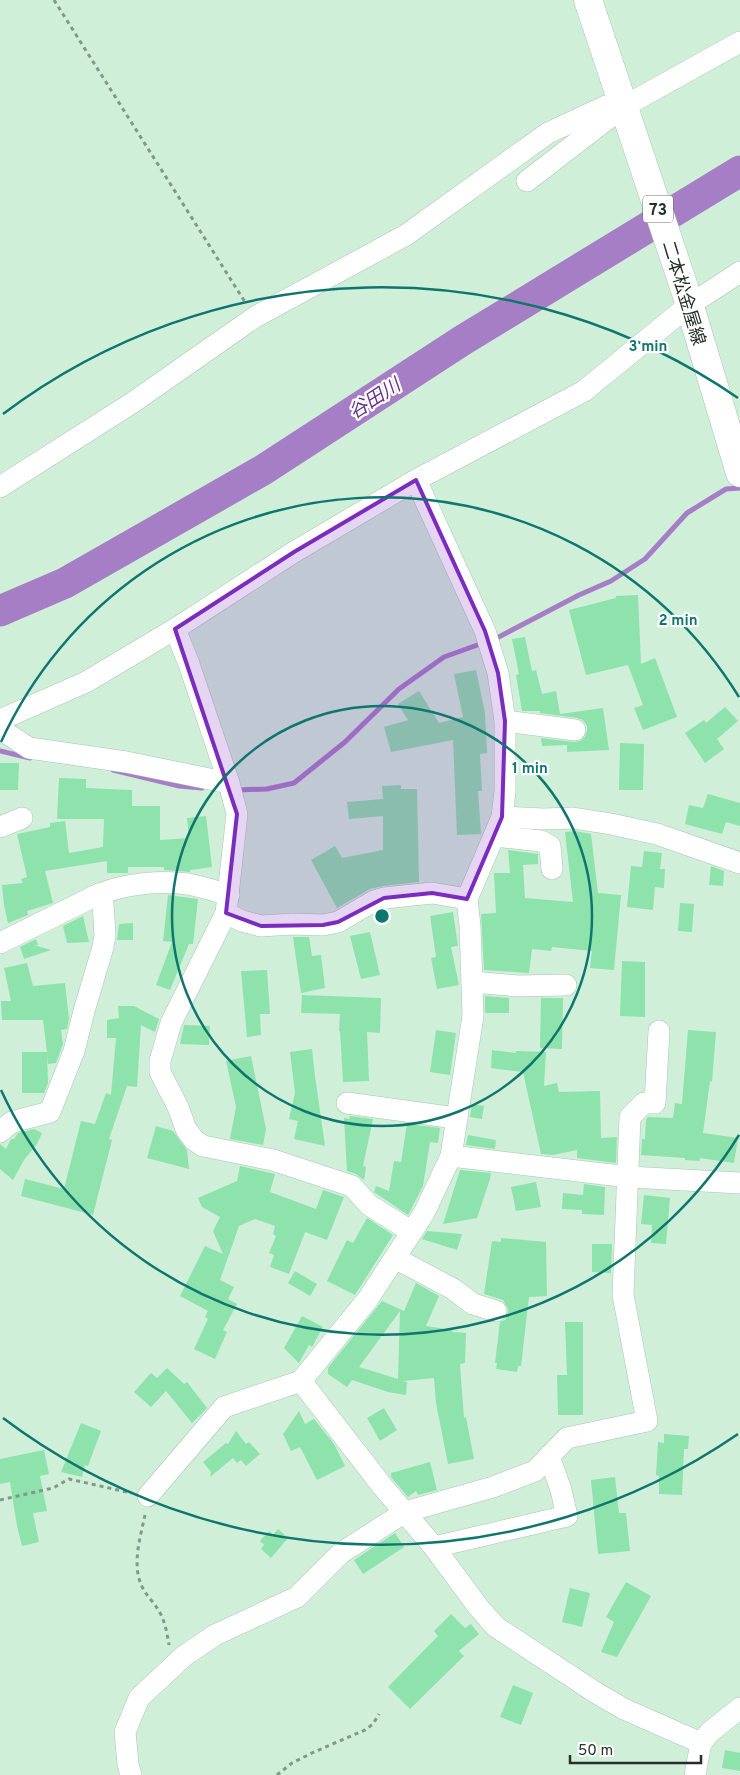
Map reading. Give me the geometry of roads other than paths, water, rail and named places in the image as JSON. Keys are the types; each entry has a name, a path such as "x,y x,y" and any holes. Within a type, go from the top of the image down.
{"main road":[{"name":"二本松金屋線","path":"588,0 687,299 740,470"}],"street":[{"path":"527,180 740,42"},
{"path":"0,487 132,403 255,317 406,235 548,133 606,106 627,116"},
{"path":"0,720 86,682 175,629 294,552 416,480 584,391 687,299 740,272"},
{"path":"148,1496 224,1407 301,1381 368,1299 424,1213 451,1156 473,1016 467,898 498,826 505,791 504,721 498,673 485,631 416,480"},
{"path":"175,629 229,783 237,814 228,904 171,1023 160,1061 160,1072 178,1107 186,1129 194,1140 203,1146 273,1160 352,1186 369,1205 412,1232"},
{"path":"504,721 575,730"},
{"path":"0,729 29,748 126,762 229,783"},
{"path":"0,827 22,818"},
{"path":"498,826 543,819 573,818 657,834 740,863"},
{"path":"498,826 550,846 552,869"},
{"path":"0,943 99,894 130,885 187,884 228,904 242,921 261,926 323,925 338,922 374,900 384,898 432,893 467,898"},
{"path":"0,1132 12,1122 50,1112 59,1093 74,1051 103,946 105,935 103,903 99,894"},
{"path":"472,982 518,986 566,985"},
{"path":"131,1775 125,1732 139,1698 184,1656 215,1635 297,1597 341,1553 405,1512 493,1488 535,1471 567,1438 647,1420 623,1295 630,1117 644,1103 655,1103 660,1032"},
{"path":"347,1103 456,1118"},
{"path":"451,1156 629,1178 740,1183"},
{"path":"395,1258 454,1289 474,1304 496,1311"},
{"path":"301,1381 384,1487 434,1547 478,1608 496,1626 598,1694 624,1709 701,1743"},
{"path":"434,1547 567,1516 549,1456"},
{"path":"695,1775 701,1743 710,1732 740,1708"}],"waterway":[{"name":"谷田川","path":"0,611 65,583 263,470 463,340 740,171"},
{"path":"493,640 579,595 611,581 645,559 687,513 726,489 740,488"},
{"path":"236,790 267,789 294,783 345,742 399,689 444,657 483,643"},
{"path":"0,751 30,758"},
{"path":"113,770 179,786 202,788"}]}
